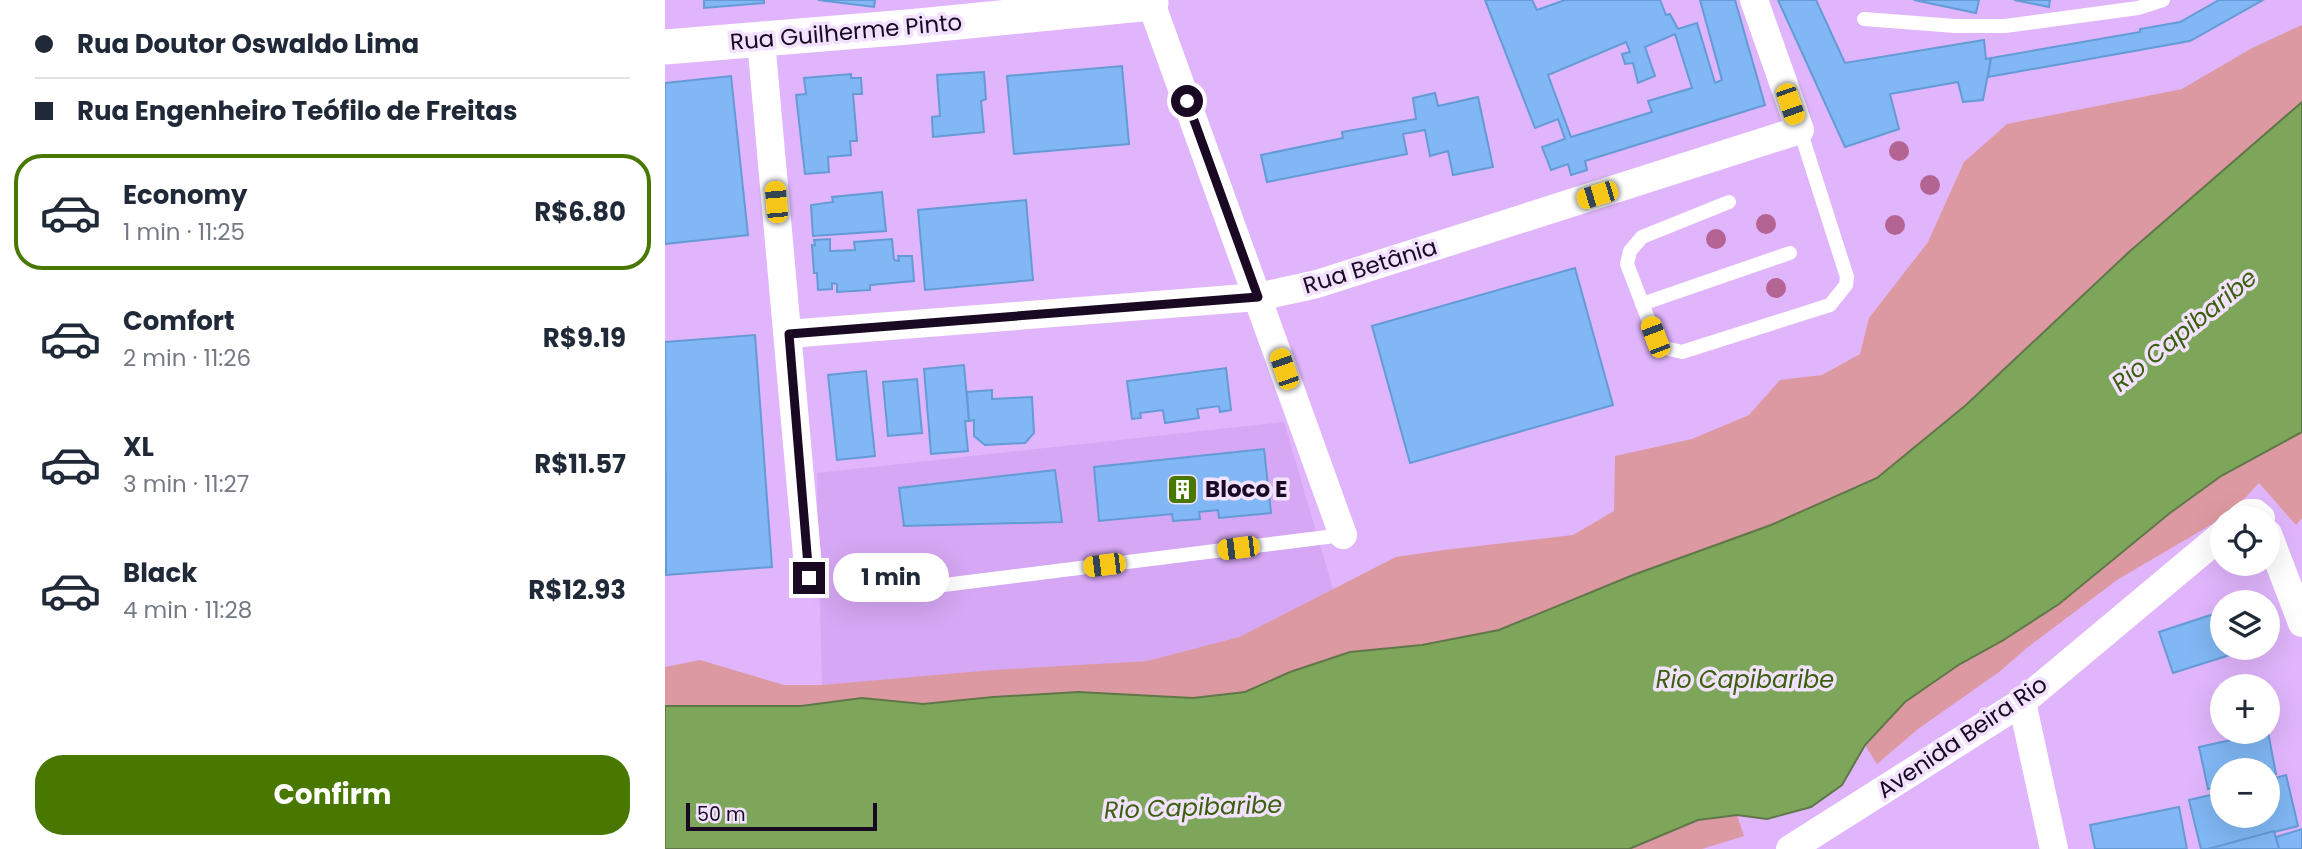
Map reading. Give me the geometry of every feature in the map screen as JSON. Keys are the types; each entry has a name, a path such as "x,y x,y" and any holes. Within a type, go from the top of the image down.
{"street":[{"path":"1754,0 1800,130"},
{"path":"1151,1 1343,535"},
{"name":"Rua Guilherme Pinto","path":"665,47 761,40 908,13 1151,1"},
{"path":"761,40 809,578"},
{"name":"Rua Betânia","path":"789,334 1258,297 1317,284 1800,130"},
{"name":"Avenida Beira Rio","path":"1790,849 2022,702 2210,545"},
{"path":"2280,574 2302,623"},
{"path":"2022,702 2054,849"}],"lane":[{"path":"1864,19 1955,26 2005,26 2138,8 2163,0"},
{"path":"1729,202 1642,237 1630,251 1627,264 1655,337 1665,348 1682,352 1830,305 1846,285 1847,277 1800,130"},
{"path":"1642,304 1790,253"},
{"path":"888,592 1343,535"}],"shaded area":[{"path":"2302,25 2302,102 2129,252 1966,405 1877,478 1771,525 1633,575 1499,630 1422,645 1350,652 1290,672 1245,692 1193,698 1078,692 923,704 862,698 801,706 665,706 665,667 700,660 784,685 822,685 993,670 1147,661 1239,637 1396,557 1573,535 1614,511 1615,456 1692,439 1749,415 1780,380 1822,375 1860,354 1869,318 1928,242 1964,162 2007,124 2182,89 2252,48"},
{"path":"1284,422 1333,589 1239,637 1147,661 822,685 817,473"},
{"path":"2302,432 2302,518 2296,525 2259,483 2238,506 2210,506 2210,525 2117,580 1999,672 1918,729 1877,764 1865,745 1905,702 1960,664 2059,604 2170,513 2221,476"},
{"path":"1737,815 1744,836 1702,849 1629,849 1698,820"}],"water":[{"name":"Rio Capibaribe","path":"2302,102 2302,432 2221,476 2170,513 2059,604 1960,664 1905,702 1865,745 1842,785 1811,807 1767,819 1737,815 1698,820 1629,849 665,849 665,706 801,706 862,698 923,704 1078,692 1193,698 1245,692 1290,672 1350,652 1422,645 1499,630 1633,575 1771,525 1877,478 1966,405 2129,252"}],"building":[{"path":"704,0 764,0 764,3 704,8"},
{"path":"818,0 875,0 874,7"},
{"path":"1485,0 1532,0 1537,10 1565,0 1660,0 1666,15 1670,14 1678,29 1697,23 1715,83 1722,80 1700,0 1735,0 1765,105 1585,161 1587,170 1571,175 1568,164 1551,170 1542,147 1565,139 1558,119 1535,128","holes":["1675,34 1692,88 1648,101 1652,112 1571,137 1548,75 1626,42 1630,52 1622,54 1625,64 1633,63 1638,83 1655,76 1645,47"]},
{"path":"1778,0 1816,0 1845,63 1984,40 1986,59 1991,58 1983,100 1963,102 1958,82 1890,94 1899,129 1845,147"},
{"path":"1914,0 1979,0 1976,13"},
{"path":"2014,0 2050,0 2049,7"},
{"path":"2219,0 2263,0 2190,41 1988,77 1991,58 2140,32 2140,29 2180,22"},
{"path":"1122,66 1129,144 1014,154 1007,76"},
{"path":"984,72 986,99 981,101 984,132 933,137 932,117 940,116 937,75"},
{"path":"851,74 851,78 861,78 862,94 853,94 857,141 850,141 851,155 828,157 829,172 805,174 796,95 806,94 804,78"},
{"path":"731,76 748,235 665,244 665,83"},
{"path":"1435,93 1438,106 1478,97 1493,167 1453,175 1448,151 1430,156 1425,130 1403,134 1407,154 1267,182 1261,155 1343,138 1342,132 1416,119 1413,98"},
{"path":"882,192 886,231 813,236 811,205 833,202 832,197"},
{"path":"1026,200 1033,280 925,290 918,210"},
{"path":"830,239 830,251 855,250 854,242 892,239 894,260 899,261 898,256 912,256 914,281 870,285 870,290 837,292 837,284 832,283 832,289 818,290 812,245 815,245 814,240"},
{"path":"1575,268 1613,405 1410,463 1372,326"},
{"path":"755,335 772,567 666,575 665,342"},
{"path":"964,365 969,421 965,421 968,451 931,454 924,369"},
{"path":"1226,368 1231,410 1220,412 1219,406 1197,409 1199,418 1165,423 1163,410 1140,413 1141,418 1132,419 1127,381"},
{"path":"866,371 875,456 837,460 828,375"},
{"path":"917,379 922,433 888,436 883,382"},
{"path":"992,390 992,399 1032,397 1034,433 1025,443 985,445 974,436 974,420 969,421 967,392"},
{"name":"Bloco E","path":"1264,449 1271,513 1219,518 1218,510 1199,512 1200,519 1173,521 1172,514 1099,521 1094,467"},
{"path":"1055,470 1062,522 904,526 899,488"},
{"path":"2210,615 2210,660 2214,660 2173,673 2159,632"},
{"path":"2213,744 2270,744 2273,758 2210,758 2208,789 2199,747"},
{"path":"2286,775 2298,826 2201,849 2189,800 2210,795 2210,828 2280,828 2280,777"},
{"path":"2179,807 2187,849 2095,849 2090,825"},
{"path":"2302,829 2302,849 2279,849 2276,837"},
{"path":"2274,831 2279,849 2208,849"}],"place":[{"name":"Bloco E","path":"1182,489"}],"route":[{"path":"809,578 789,334 1258,297 1187,101"}]}
